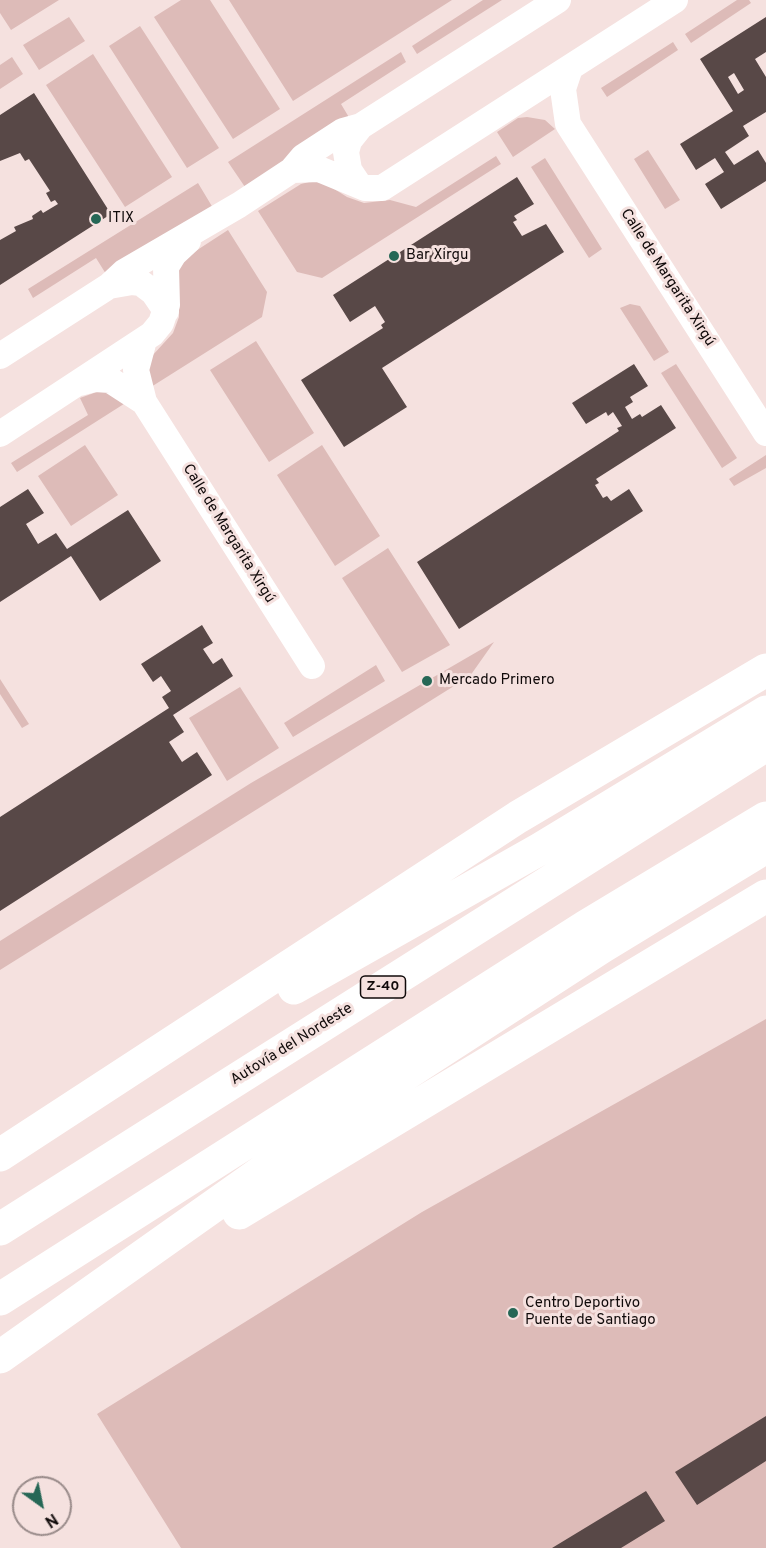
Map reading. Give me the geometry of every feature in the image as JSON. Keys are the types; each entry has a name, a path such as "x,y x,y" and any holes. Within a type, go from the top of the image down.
{"highway":[{"path":"0,1155 519,817 766,670"},
{"path":"0,1172 259,1008 540,849 766,712"},
{"name":"Autovía del Nordeste","path":"0,1229 766,745"},
{"path":"0,1299 585,927 766,818"},
{"path":"0,1359 334,1120 602,947 766,847"},
{"path":"0,1359 350,1144 766,896"}],"street":[{"path":"0,356 109,286 142,261 199,230 292,170 303,157 343,131 361,126 558,0"},
{"name":"Calle de Margarita Xirgú","path":"292,170 319,169 358,185 377,189 391,183 675,0"},
{"name":"Calle de Margarita Xirgú","path":"570,68 563,89 568,124 766,433"},
{"name":"Calle de Margarita Xirgú","path":"507,108 525,104 540,106 568,124"},
{"path":"358,185 349,170 346,152 350,141 361,126"},
{"path":"166,311 166,267 174,254 199,230"},
{"path":"109,286 132,282 141,283 153,291 166,311"},
{"name":"Calle de Margarita Xirgú","path":"0,434 144,340 157,328 166,311"},
{"name":"Calle de Margarita Xirgú","path":"144,340 136,370 144,402 312,666"},
{"name":"Calle de Margarita Xirgú","path":"80,383 95,379 110,380 144,402"}],"shaded area":[{"path":"0,0 59,0 11,30 0,13"},
{"path":"181,0 210,0 280,109 233,139 154,17"},
{"path":"229,0 452,0 293,101"},
{"path":"483,0 502,0 417,54 412,46"},
{"path":"737,0 749,0 751,3 691,43 685,34"},
{"path":"69,17 85,41 39,70 23,45"},
{"path":"140,26 219,148 187,168 109,46"},
{"path":"673,42 678,50 607,97 601,88"},
{"path":"401,52 406,62 341,104 350,119 245,187 228,162"},
{"path":"93,54 172,177 125,207 46,85"},
{"path":"12,57 23,74 0,89 0,65"},
{"path":"518,118 545,120 555,129 513,157 497,132"},
{"path":"648,150 680,200 665,209 634,159"},
{"path":"496,156 501,164 322,278 297,272 258,211 301,184 313,181 328,185 347,197 364,203 390,200 416,207"},
{"path":"545,158 602,249 589,258 531,167"},
{"path":"198,183 213,208 106,274 96,258 33,298 28,289"},
{"path":"228,230 267,292 262,317 151,387 147,373 152,356 173,333 179,317 177,271 188,256"},
{"path":"630,304 640,306 669,352 654,361 620,308"},
{"path":"256,341 314,433 269,462 210,370"},
{"path":"676,364 737,458 722,468 661,373"},
{"path":"105,389 127,402 17,472 11,463 88,415 80,398"},
{"path":"85,445 118,495 71,526 38,476"},
{"path":"322,445 380,536 335,566 277,475"},
{"path":"766,455 766,468 734,486 729,479"},
{"path":"388,548 450,645 402,672 342,578"},
{"path":"494,642 470,676 0,970 0,941 251,783"},
{"path":"376,665 385,681 293,737 284,723"},
{"path":"0,679 29,724 22,728 0,694"},
{"path":"240,687 279,748 227,781 189,718"},
{"name":"Centro Deportivo Puente de Santiago","path":"766,1019 766,1548 181,1548 97,1414 422,1212"}],"building":[{"path":"766,17 766,52 755,59 766,77 766,112 743,126 749,136 725,152 734,165 758,150 766,163 766,181 721,209 705,184 724,172 715,158 696,170 680,144 733,111 700,59","holes":["734,73 744,90 738,94 728,77"]},
{"path":"34,93 111,214 0,285 0,240 16,231 14,227 33,219 32,216 41,210 43,213 58,204 55,200 51,202 46,193 50,191 29,159 25,161 20,153 0,161 0,115"},
{"path":"517,177 534,204 514,216 517,220 513,222 522,236 546,224 564,252 382,368 407,407 344,447 301,380 383,328 381,325 385,322 375,306 350,322 333,295"},
{"path":"634,364 648,386 630,397 633,402 625,407 632,419 640,414 642,417 661,405 676,428 596,479 599,483 595,485 603,498 607,496 611,501 629,489 643,511 459,629 417,562 619,431 617,428 622,426 613,412 608,416 606,412 586,424 572,403"},
{"path":"28,489 44,513 26,524 38,544 56,533 67,549 128,510 161,561 100,601 71,556 0,602 0,507"},
{"path":"202,625 213,643 203,649 213,664 222,658 233,676 173,715 184,732 169,742 182,762 197,752 212,775 0,911 0,817 169,708 162,697 171,691 161,676 153,682 141,664"},
{"path":"766,1416 766,1461 697,1505 675,1472"},
{"path":"646,1491 665,1521 621,1548 552,1548"}],"place":[{"name":"ITIX","path":"96,219"},
{"name":"Bar Xirgu","path":"394,256"},
{"name":"Mercado Primero","path":"427,681"},
{"name":"Centro Deportivo Puente de Santiago","path":"513,1313"}]}
